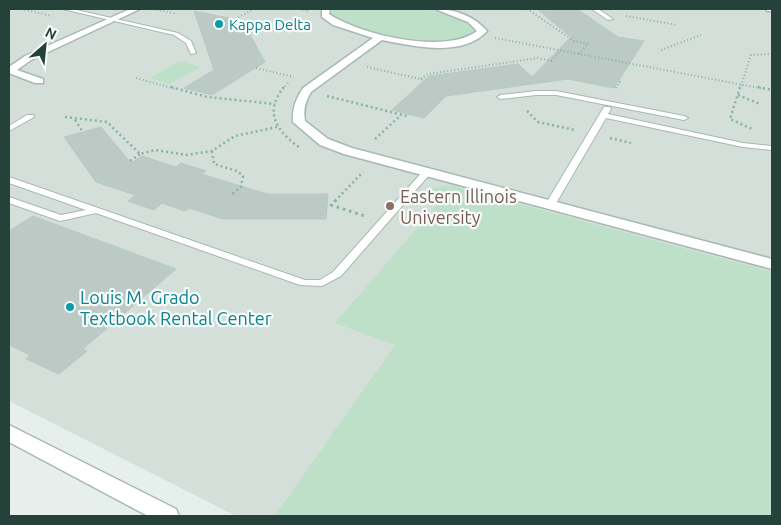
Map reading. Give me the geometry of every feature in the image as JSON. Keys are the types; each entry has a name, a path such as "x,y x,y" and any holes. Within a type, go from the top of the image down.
{"street":[{"path":"39,81 15,74 11,70 28,58 136,9"},
{"path":"326,9 325,15 332,22 379,38 442,43 470,40 479,36 482,31 471,20 439,9"},
{"path":"379,38 307,90 300,100 299,122 324,142 348,151 772,264"},
{"path":"9,433 168,516"}],"lane":[{"path":"66,9 176,34 188,42 192,53"},
{"path":"595,9 608,18"},
{"path":"501,97 556,93 684,118"},
{"path":"550,204 610,104"},
{"path":"604,115 752,147 772,148"},
{"path":"9,129 30,117"},
{"path":"9,180 304,283 322,283 337,274 427,172"},
{"path":"9,200 60,218 95,210"}],"path":[{"path":"153,9 177,14"},
{"path":"235,19 254,9"},
{"path":"528,9 574,41 588,43 579,54"},
{"path":"535,14 543,13"},
{"path":"608,18 617,15 677,25"},
{"path":"546,22 550,21"},
{"path":"558,30 565,30"},
{"path":"661,50 702,35"},
{"path":"494,38 772,90"},
{"path":"363,66 423,80 428,74 508,62 538,58 552,61 560,50"},
{"path":"752,147 755,130 730,119 751,55 772,54"},
{"path":"508,62 511,65"},
{"path":"256,68 296,78"},
{"path":"136,78 207,97 280,105"},
{"path":"193,93 197,91"},
{"path":"322,95 409,114"},
{"path":"738,95 760,104"},
{"path":"512,96 538,122 631,143"},
{"path":"374,140 402,114"},
{"path":"65,117 75,120 107,122 140,154"},
{"path":"75,120 83,132"},
{"path":"130,161 140,154 155,150 187,155 212,152 235,136 277,127"},
{"path":"212,152 214,164 237,171 243,176 241,187 232,194"},
{"path":"366,170 329,205 366,216"}],"shaded area":[{"name":"Eastern Illinois University","path":"9,9 755,9 772,11 772,516 236,516 9,401"}],"green space":[{"path":"408,8 428,10 463,20 476,29 469,36 456,39 440,41 403,39 371,33 357,28 333,17 330,14 333,9"},
{"path":"179,61 201,67 170,84 149,78"},
{"path":"450,185 772,272 772,516 277,516 276,514 395,345 335,323 443,198 430,189"}],"building":[{"path":"537,9 577,9 618,37 644,41 614,88 568,79 446,96 424,118 392,110 429,76 518,64 532,77 571,37"},
{"path":"194,11 239,20 243,29 247,29 265,62 212,95 184,88 214,70"},
{"path":"101,127 131,163 142,156 176,167 181,163 206,171 201,174 267,194 328,194 326,219 223,219 189,208 185,211 162,203 154,210 128,201 135,195 96,182 64,137"},
{"name":"Louis M. Grado Textbook Rental Center","path":"33,216 176,269 83,349 87,351 59,374 26,359 30,355 9,345 9,231"}],"place":[{"name":"Kappa Delta","path":"219,24"},
{"name":"Eastern Illinois University","path":"390,206"},
{"name":"Louis M. Grado Textbook Rental Center","path":"70,307"}]}
